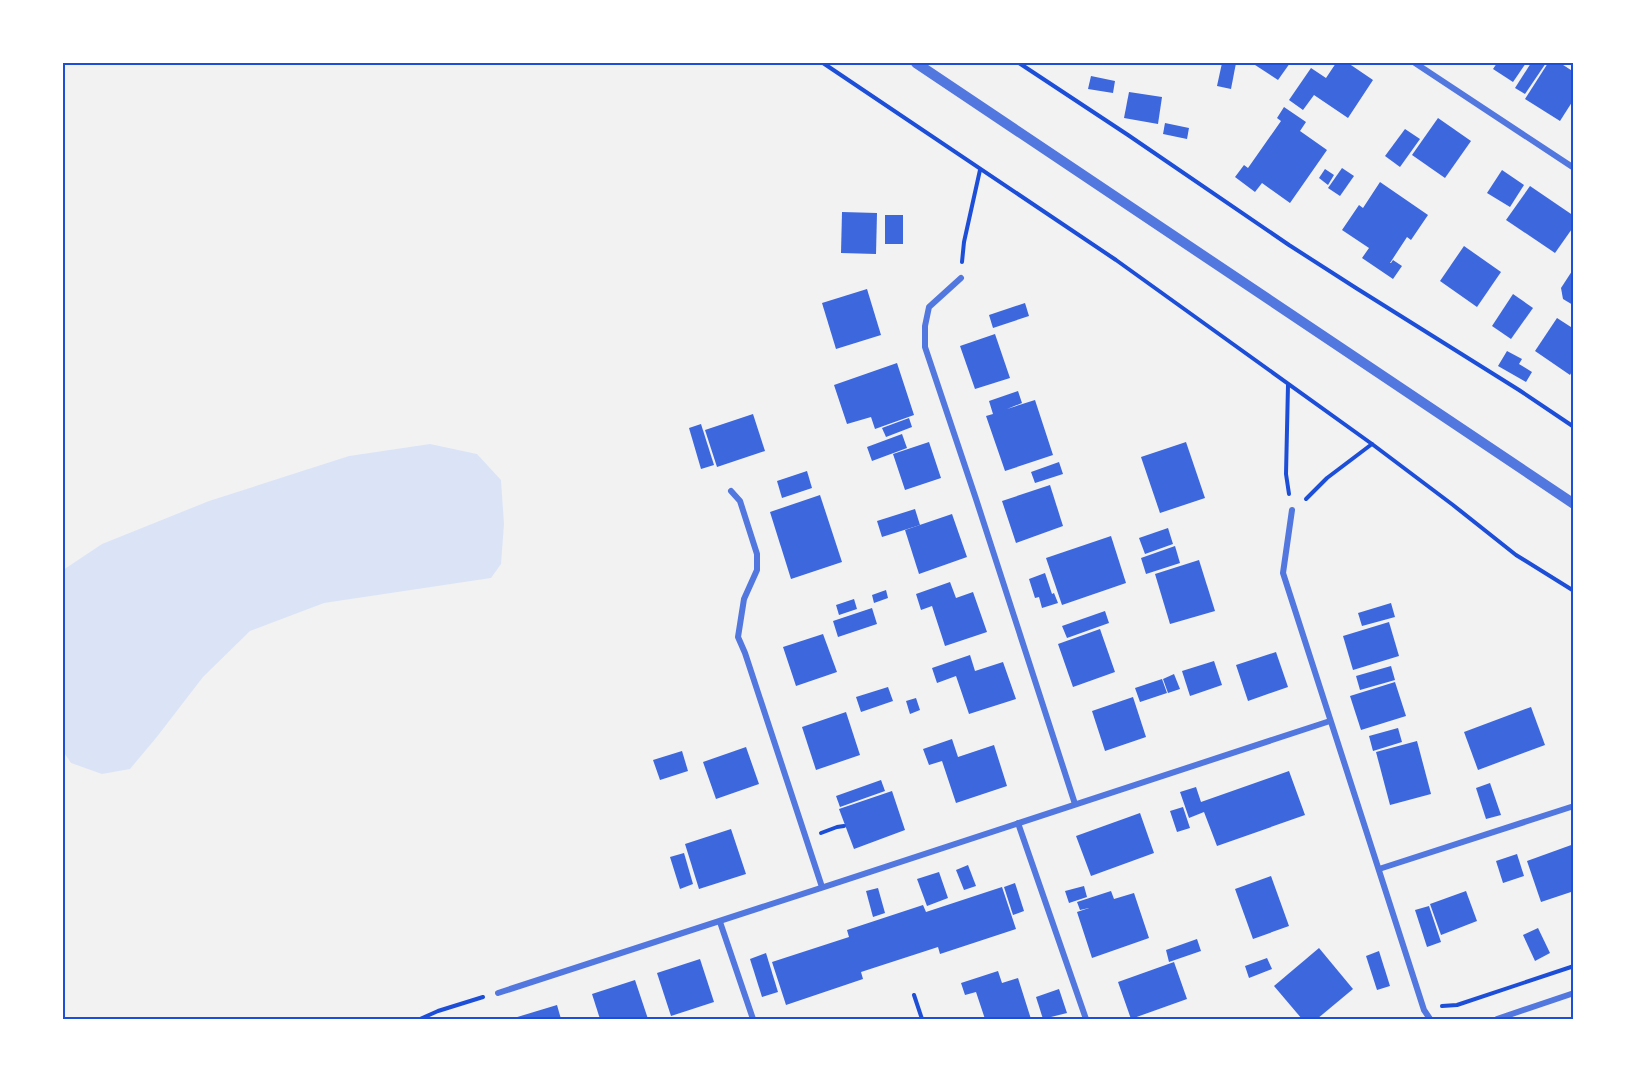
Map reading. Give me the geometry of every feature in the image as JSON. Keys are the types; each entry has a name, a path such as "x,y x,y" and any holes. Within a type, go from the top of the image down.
{"street":[{"path":"916,63 1574,504"},
{"path":"1415,63 1574,168"},
{"path":"961,278 929,308 925,326 925,347 1075,804"},
{"path":"731,491 740,501 757,554 757,570 744,599 738,637 822,887"},
{"path":"1292,510 1283,573 1424,1010 1430,1019"},
{"path":"498,993 1330,721"},
{"path":"1379,869 1574,806"},
{"path":"1018,823 1086,1019"},
{"path":"720,922 753,1019"},
{"path":"1497,1019 1574,993"}],"path":[{"path":"823,63 1116,260 1372,444 1516,555 1574,591"},
{"path":"1019,63 1317,263 1574,427"},
{"path":"961,278 964,242 980,170"},
{"path":"1288,384 1286,474 1292,510 1318,489 1327,478 1372,444"},
{"path":"1424,1010 1435,1006 1457,1005 1574,966"},
{"path":"420,1019 438,1011 498,993"},
{"path":"914,995 922,1019"}],"shaded area":[{"path":"430,444 477,454 501,480 504,524 501,564 491,578 324,603 250,631 203,677 130,769 102,774 71,763 63,751 63,570 102,544 209,501 349,456"}],"building":[{"path":"1222,63 1236,63 1231,89 1217,86"},
{"path":"1252,63 1290,63 1278,80"},
{"path":"1336,63 1348,63 1373,80 1348,118 1314,95 1303,110 1289,100 1311,68 1326,78"},
{"path":"1497,63 1526,63 1513,82 1493,69"},
{"path":"1531,63 1546,63 1525,94 1515,88"},
{"path":"1548,63 1560,63 1574,72 1574,99 1560,121 1525,99"},
{"path":"1091,76 1115,81 1113,93 1088,89"},
{"path":"1129,92 1162,97 1158,124 1124,118"},
{"path":"1284,107 1306,122 1300,131 1327,150 1290,203 1262,183 1255,192 1235,177 1244,165 1248,168 1281,121 1277,118"},
{"path":"1438,118 1471,141 1445,178 1412,155"},
{"path":"1165,123 1189,128 1187,139 1163,134"},
{"path":"1405,129 1420,139 1400,167 1385,156"},
{"path":"1342,168 1354,176 1340,196 1328,188"},
{"path":"1325,169 1334,175 1328,185 1319,178"},
{"path":"1502,170 1524,185 1510,207 1487,193"},
{"path":"1380,182 1428,215 1411,240 1407,237 1390,263 1393,260 1402,266 1393,279 1362,258 1369,248 1342,230 1359,205 1363,208"},
{"path":"1530,186 1574,216 1574,226 1555,253 1506,220"},
{"path":"842,212 877,213 876,254 841,253"},
{"path":"885,215 903,215 903,244 885,244"},
{"path":"1464,246 1501,272 1477,307 1440,281"},
{"path":"1574,268 1573,305 1563,299 1561,288"},
{"path":"867,289 881,335 836,349 822,303"},
{"path":"1513,294 1533,308 1511,339 1492,326"},
{"path":"1025,303 1029,316 993,328 989,315"},
{"path":"1557,318 1574,329 1574,368 1570,375 1535,351"},
{"path":"995,334 1010,378 975,389 960,346"},
{"path":"1507,351 1522,359 1519,364 1532,372 1526,382 1498,366"},
{"path":"897,363 914,415 875,429 871,417 847,424 834,385"},
{"path":"1018,391 1022,403 1007,409 1035,400 1053,455 1005,471 986,416 993,414 989,401"},
{"path":"753,414 765,451 717,467 705,430"},
{"path":"909,418 912,427 886,437 882,428"},
{"path":"701,424 714,465 701,469 689,428"},
{"path":"902,434 907,448 872,461 867,447"},
{"path":"929,442 941,478 905,490 893,454"},
{"path":"1186,442 1205,498 1160,513 1141,457"},
{"path":"1059,462 1063,474 1035,483 1031,472"},
{"path":"807,471 812,488 782,498 777,481"},
{"path":"1050,485 1063,526 1016,543 1002,501"},
{"path":"820,495 842,562 791,579 770,512"},
{"path":"915,509 920,525 882,537 877,521"},
{"path":"952,514 967,557 919,574 905,530"},
{"path":"1168,528 1173,544 1145,554 1139,538"},
{"path":"1111,536 1126,583 1062,605 1046,558"},
{"path":"1175,546 1180,563 1146,574 1141,558"},
{"path":"1199,560 1215,611 1170,624 1155,574"},
{"path":"1045,573 1052,594 1054,593 1058,603 1042,608 1039,597 1035,598 1029,579"},
{"path":"950,582 956,598 973,592 987,632 945,646 932,606 921,610 916,594"},
{"path":"886,590 888,598 874,603 872,595"},
{"path":"854,599 857,609 839,615 836,605"},
{"path":"1391,603 1395,617 1362,626 1358,613"},
{"path":"872,608 877,624 838,637 833,621"},
{"path":"1105,611 1109,623 1067,638 1062,626"},
{"path":"1389,622 1399,656 1353,670 1343,636"},
{"path":"1100,629 1115,672 1073,687 1058,644"},
{"path":"823,634 837,672 796,686 783,647"},
{"path":"1276,652 1288,687 1248,701 1236,665"},
{"path":"970,655 975,671 1003,662 1016,699 969,714 956,676 937,683 932,668"},
{"path":"1214,661 1222,685 1190,696 1182,671"},
{"path":"1391,666 1395,680 1360,690 1356,676"},
{"path":"1174,674 1180,689 1168,693 1163,679"},
{"path":"1162,679 1167,693 1140,702 1135,688"},
{"path":"1395,682 1406,716 1361,730 1350,696"},
{"path":"888,687 893,701 861,712 856,697"},
{"path":"1133,697 1146,737 1105,751 1092,711"},
{"path":"916,698 920,710 910,714 906,701"},
{"path":"1531,707 1545,745 1478,770 1464,732"},
{"path":"846,712 860,755 816,770 802,727"},
{"path":"1398,728 1402,742 1373,751 1369,736"},
{"path":"952,739 958,757 994,745 1007,786 956,803 942,761 929,765 923,749"},
{"path":"1417,741 1431,794 1390,805 1376,752"},
{"path":"746,747 759,784 716,799 703,762"},
{"path":"682,751 688,771 660,780 653,760"},
{"path":"1289,771 1305,815 1217,846 1204,812 1189,818 1180,792 1196,787 1201,802"},
{"path":"881,780 885,791 840,807 836,796"},
{"path":"1490,783 1501,815 1486,819 1476,788"},
{"path":"892,791 905,830 854,849 839,809"},
{"path":"1183,807 1190,828 1177,832 1170,811"},
{"path":"1140,813 1154,853 1091,876 1076,836"},
{"path":"731,829 746,874 699,889 685,844"},
{"path":"1574,844 1574,891 1541,902 1527,861"},
{"path":"684,853 693,884 680,889 670,857"},
{"path":"1517,854 1524,876 1503,883 1496,861"},
{"path":"968,865 976,886 964,890 956,870"},
{"path":"939,872 948,898 927,906 917,879"},
{"path":"1271,876 1289,926 1253,939 1235,889"},
{"path":"1015,883 1024,911 1013,915 1004,887"},
{"path":"1084,886 1087,897 1069,903 1065,891"},
{"path":"1002,887 1016,929 940,954 938,947 861,972 863,979 786,1005 772,962 849,937 847,930 923,905 926,912"},
{"path":"878,888 885,913 873,917 866,891"},
{"path":"1111,891 1114,899 1134,893 1149,938 1092,958 1077,912 1089,908 1080,910 1077,902"},
{"path":"1466,891 1477,921 1441,935 1430,904"},
{"path":"1429,906 1441,942 1427,947 1415,910"},
{"path":"1538,928 1550,953 1535,961 1523,935"},
{"path":"1197,939 1201,951 1169,962 1166,950"},
{"path":"1319,948 1353,989 1317,1019 1302,1019 1274,986"},
{"path":"1379,951 1390,986 1377,990 1366,956"},
{"path":"766,953 778,992 762,997 750,959"},
{"path":"1267,958 1272,969 1249,978 1245,966"},
{"path":"700,959 714,1002 671,1016 657,973"},
{"path":"1174,962 1187,999 1131,1019 1118,982"},
{"path":"998,971 1002,983 1018,978 1031,1019 985,1019 976,992 965,995 961,983"},
{"path":"635,980 648,1019 600,1019 592,994"},
{"path":"1059,989 1067,1013 1043,1019 1036,997"},
{"path":"557,1005 561,1019 514,1019 514,1018"}]}
